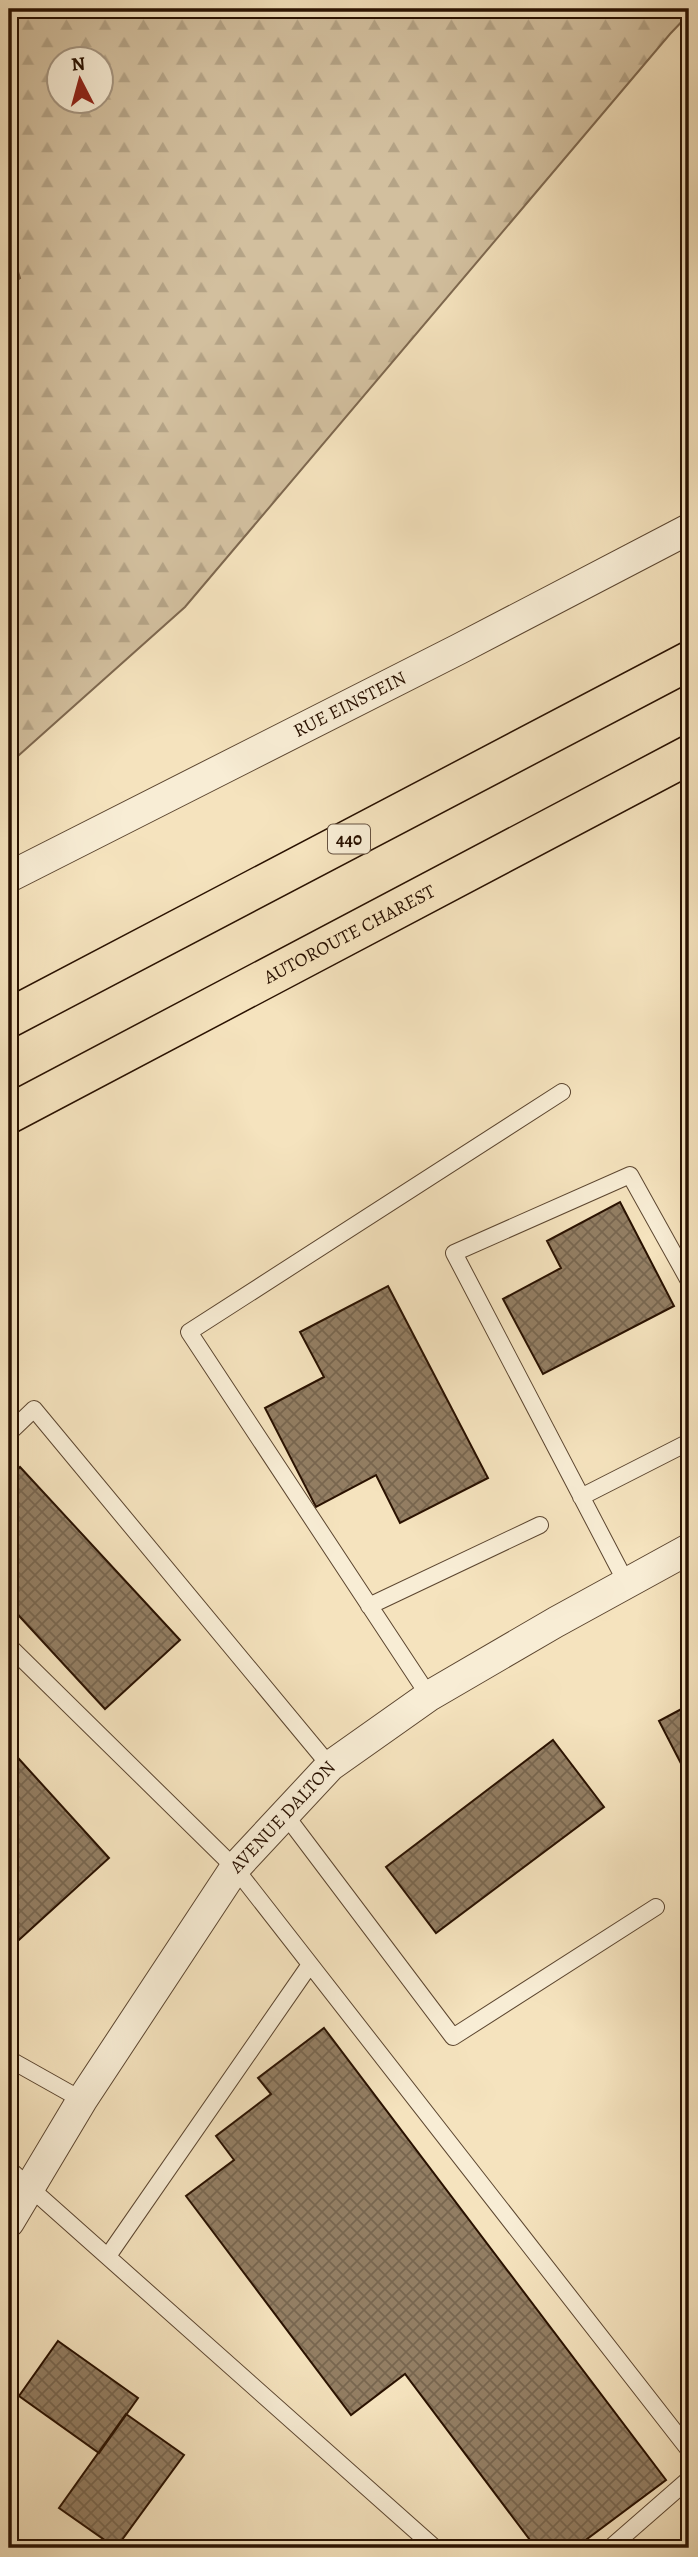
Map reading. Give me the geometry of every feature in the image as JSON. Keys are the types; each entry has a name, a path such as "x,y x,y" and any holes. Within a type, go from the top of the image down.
{"highway":[{"name":"440","path":"9,1018 689,661"},
{"name":"AUTOROUTE CHAREST","path":"9,1114 689,755"},
{"path":"9,1133 139,1046"}],"street":[{"name":"RUE EINSTEIN","path":"9,877 689,529"},
{"name":"AVENUE DALTON","path":"9,2222 20,2178 82,2100 234,1868 330,1766 429,1696 689,1549"}],"lane":[{"path":"429,1696 189,1332 562,1092"},
{"path":"628,1584 454,1253 630,1175 689,1281"},
{"path":"9,1433 34,1409 330,1766"},
{"path":"581,1497 689,1442"},
{"path":"369,1606 540,1525"},
{"path":"9,1646 234,1868 689,2450"},
{"path":"284,1813 453,2038 656,1907"},
{"path":"108,2256 309,1966"},
{"path":"9,2059 82,2100"},
{"path":"20,2178 435,2548"},
{"path":"610,2548 689,2479"}],"green space":[{"path":"9,9 689,9 689,14 185,607 9,764 9,286 20,278 9,243"}],"building":[{"path":"620,1202 674,1306 543,1374 503,1299 561,1268 547,1241"},
{"path":"388,1286 488,1478 400,1523 376,1475 316,1507 265,1408 324,1377 300,1332"},
{"path":"20,1467 180,1640 105,1709 9,1605 9,1478"},
{"path":"689,1705 689,1779 659,1721"},
{"path":"553,1740 604,1807 436,1933 386,1867"},
{"path":"9,1748 109,1858 9,1949"},
{"path":"324,2028 666,2480 575,2548 536,2548 405,2374 351,2415 186,2196 234,2160 216,2136 271,2094 258,2078"},
{"path":"58,2341 138,2398 99,2453 19,2396"},
{"path":"126,2414 184,2455 116,2548 59,2508"}]}
